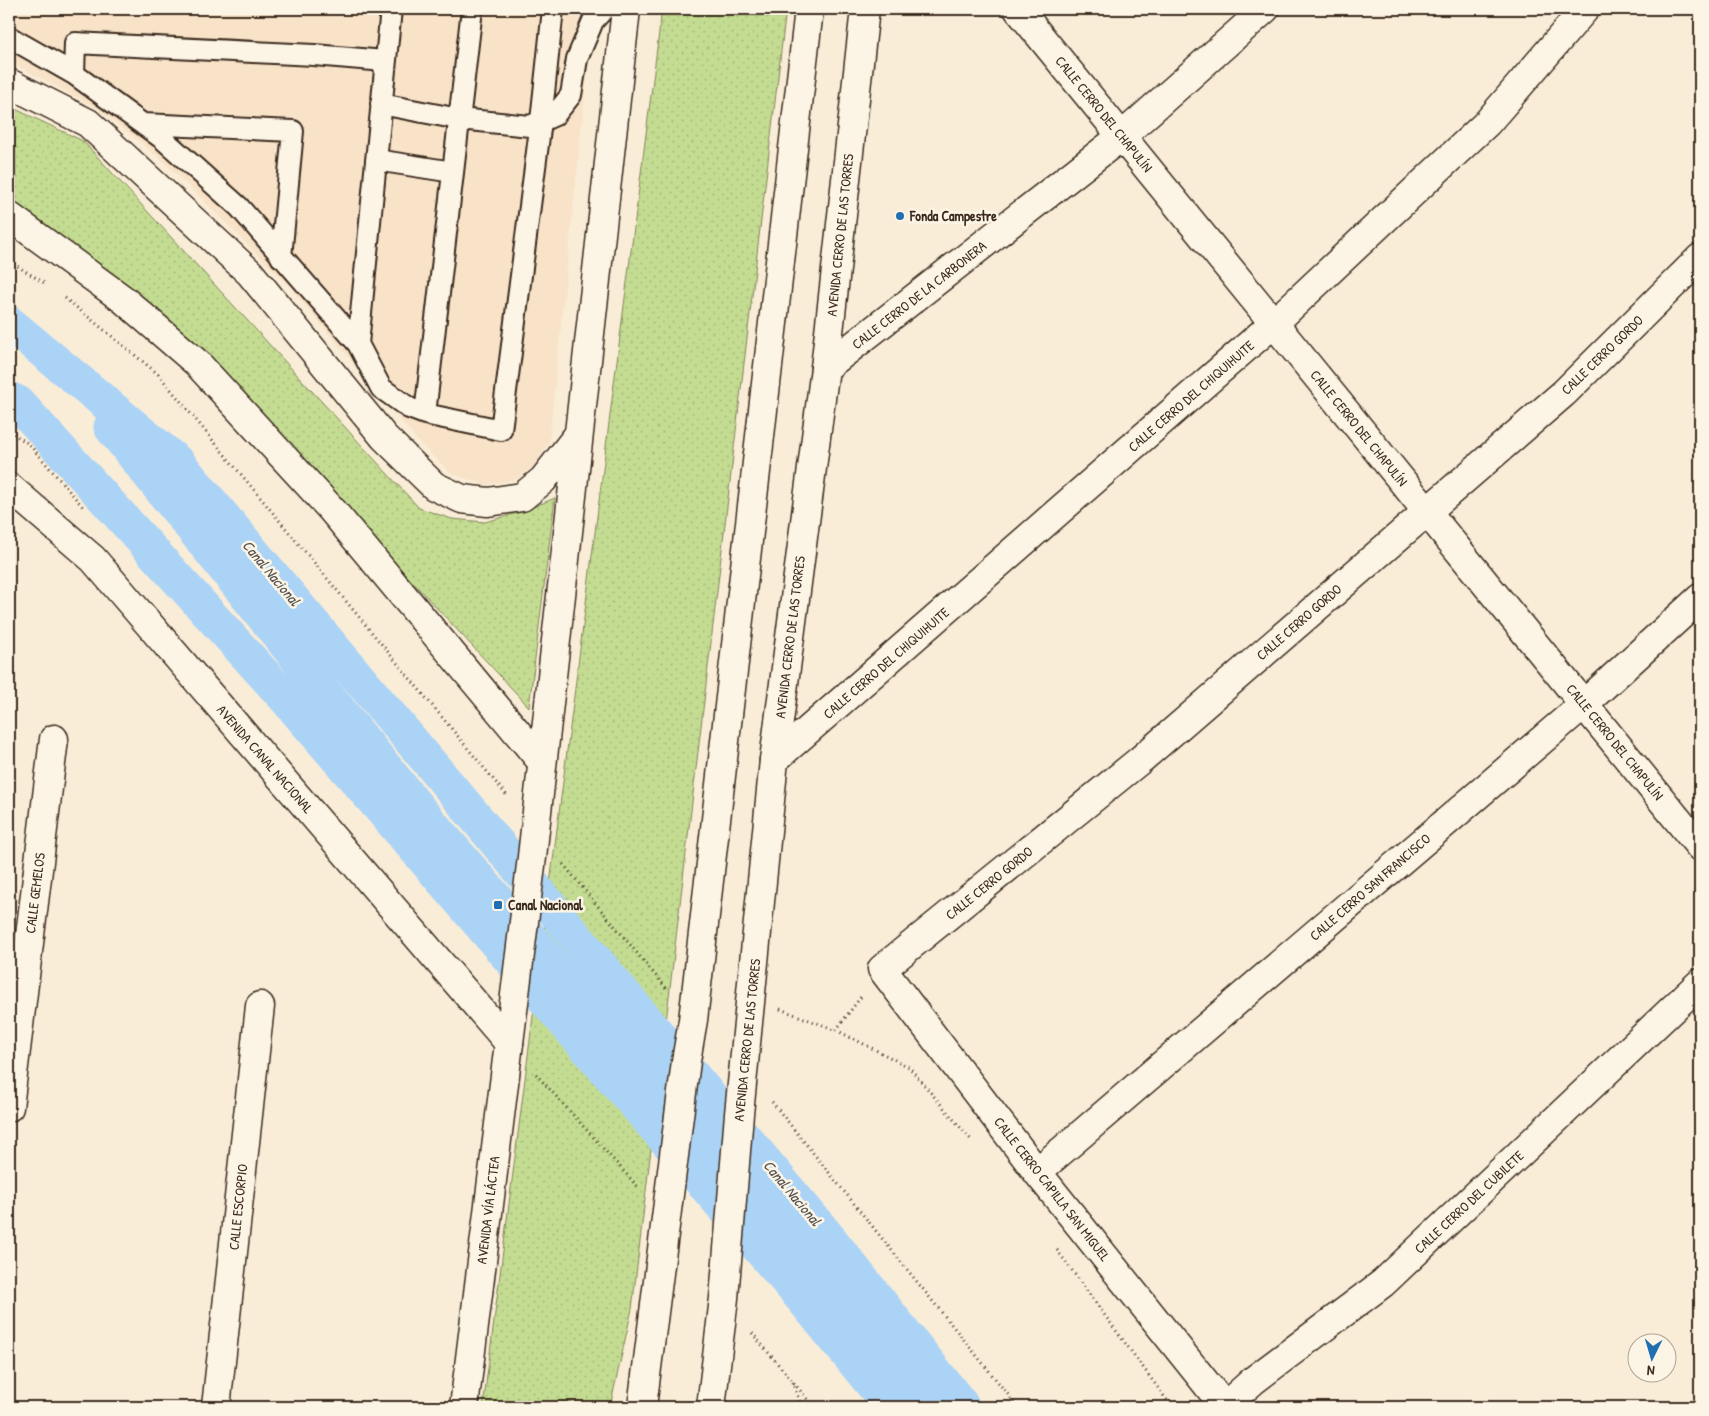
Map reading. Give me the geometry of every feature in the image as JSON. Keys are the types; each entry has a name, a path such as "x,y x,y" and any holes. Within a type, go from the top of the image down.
{"street":[{"path":"542,762 626,9"},
{"path":"642,1407 686,1061 693,1020 809,9"},
{"name":"CALLE CERRO DEL CHAPULÍN","path":"1018,9 1700,847"},
{"name":"CALLE CERRO DE LA CARBONERA","path":"825,368 1122,136 1265,9"},
{"name":"CALLE CERRO DEL CHIQUIHUITE","path":"774,760 1274,323 1487,123 1585,9"},
{"name":"AVENIDA CERRO DE LAS TORRES","path":"711,1407 724,1298 739,1114 774,760 869,13"},
{"path":"9,83 88,123 250,273 384,436 434,486 462,499 488,502 522,497 543,480 578,435"},
{"path":"9,216 124,300 197,363 332,510 542,762"},
{"name":"CALLE CERRO GORDO","path":"882,969 1140,760 1564,393 1700,258"},
{"name":"AVENIDA CANAL NACIONAL","path":"9,487 93,559 508,1043"},
{"name":"CALLE CERRO SAN FRANCISCO","path":"1037,1172 1584,704 1700,598"},
{"name":"CALLE GEMELOS","path":"9,1107 54,739"},
{"name":"AVENIDA VÍA LÁCTEA","path":"464,1407 542,762"},
{"name":"CALLE CERRO CAPILLA SAN MIGUEL","path":"882,969 1037,1172 1225,1407"},
{"name":"CALLE CERRO DEL CUBILETE","path":"1225,1407 1254,1380 1383,1283 1700,983"},
{"name":"CALLE ESCORPIO","path":"216,1407 260,1006"}],"lane":[{"path":"358,344 391,9"},
{"path":"425,414 472,9"},
{"path":"9,37 74,74 143,124 163,139 239,208 358,344 381,388 410,408 425,414 501,430 541,121 553,9"},
{"path":"381,104 459,118 530,126 555,116 571,95 578,59 593,21 604,9"},
{"path":"74,74 75,44 304,54 385,61"},
{"path":"143,124 293,131 281,256"},
{"path":"376,160 454,172"}],"path":[{"path":"836,1030 882,969"},
{"path":"751,999 836,1030 909,1067 976,1146"},
{"path":"1052,1244 1172,1407"},
{"path":"790,1379 802,1407"}],"shaded area":[{"path":"9,9 594,9 549,442 537,463 518,479 486,485 452,474 421,445 289,286 163,161 98,109 9,61"}],"green space":[{"path":"662,9 786,9 632,1309 610,1407 483,1407"},
{"path":"9,106 83,141 419,508 452,519 485,522 521,512 555,498 529,707 185,338 9,207"}],"waterway":[{"name":"Canal Nacional","path":"9,323 178,463 828,1237 963,1407"},
{"name":"Canal Nacional","path":"9,399 18,403 290,703 802,1298 891,1407"},
{"name":"Canal Nacional","path":"111,427 421,812 762,1206 924,1407"}],"place":[{"name":"Fonda Campestre","path":"900,216"},
{"name":"Canal Nacional","path":"498,905"}]}
